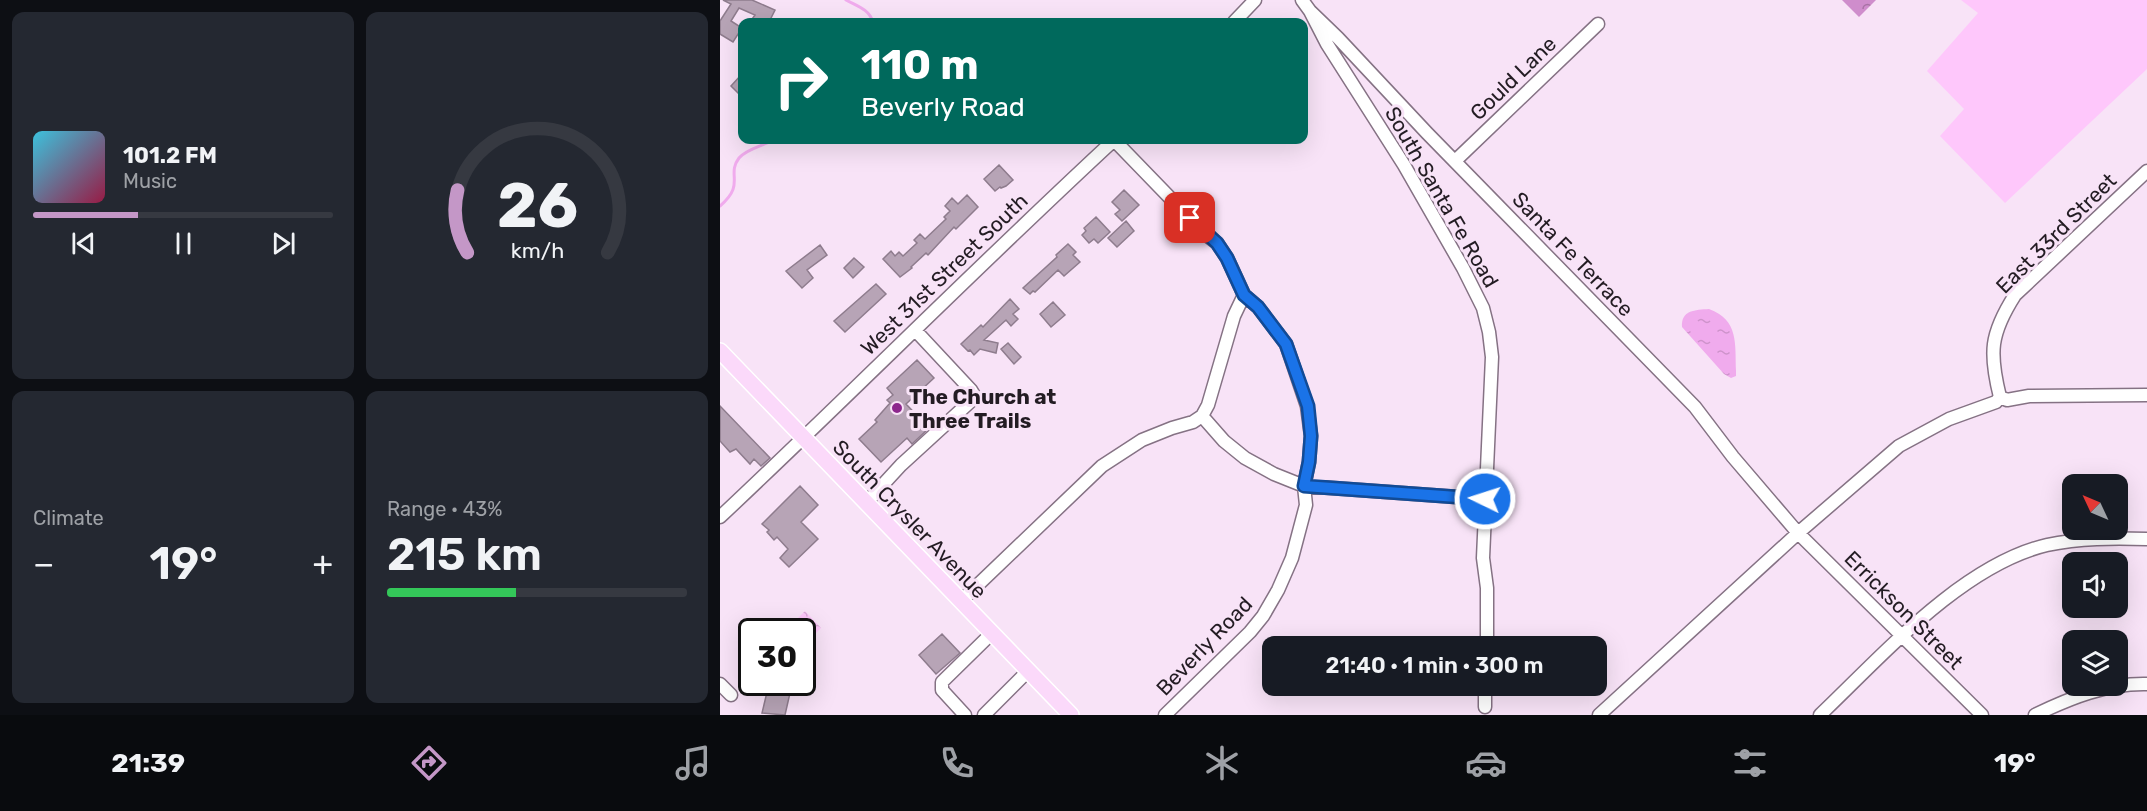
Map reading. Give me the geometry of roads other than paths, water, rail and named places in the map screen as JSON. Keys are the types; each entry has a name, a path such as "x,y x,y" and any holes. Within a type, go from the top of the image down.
{"main road":[{"name":"South Crysler Avenue","path":"720,351 1071,715"}],"street":[{"path":"1238,18 1255,0"},
{"name":"South Santa Fe Road","path":"1302,0 1326,44 1404,165 1463,268 1483,308 1492,357 1482,558 1487,588 1487,636"},
{"name":"Santa Fe Terrace","path":"1310,11 1695,407 1733,458 1798,533"},
{"name":"Gould Lane","path":"1455,161 1598,24"},
{"name":"West 31st Street South","path":"720,517 1033,214 1110,144"},
{"name":"Beverly Road","path":"1118,144 1205,234 1217,243 1227,258 1244,295 1265,314 1286,344 1308,406 1311,436 1304,486 1306,505 1292,558 1263,616 1250,632 1165,715"},
{"name":"East 33rd Street","path":"2000,397 1992,367 1993,341 2001,316 2015,295 2147,171"},
{"path":"961,601 1102,466 1142,440 1172,428 1193,423 1202,416 1208,405 1234,316 1244,295"},
{"path":"866,503 901,465 972,400 974,395 972,390 915,330"},
{"path":"1599,715 1798,533 1899,446 1948,419 1996,402 2000,397 2007,400 2029,396 2147,395"},
{"path":"1202,416 1224,441 1245,458 1274,474 1304,486 1485,499"},
{"name":"Errickson Street","path":"1798,533 1982,715"},
{"path":"1820,715 1955,590 1998,563 2046,545 2097,538 2147,539"},
{"path":"965,715 942,690 942,682 992,633"},
{"path":"984,715 1028,671"},
{"path":"720,684 730,695"},
{"path":"2035,715 2068,699 2097,690 2147,684"},
{"path":"1484,712 1485,696"}],"water":[{"path":"1709,309 1726,320 1733,334 1736,376 1731,378 1724,374 1682,327 1686,314"}],"waterway":[{"path":"846,0 866,11 871,18"},
{"path":"720,206 732,192 734,170 739,158 764,144"}],"place":[{"name":"The Church at Three Trails","path":"897,408"}]}
